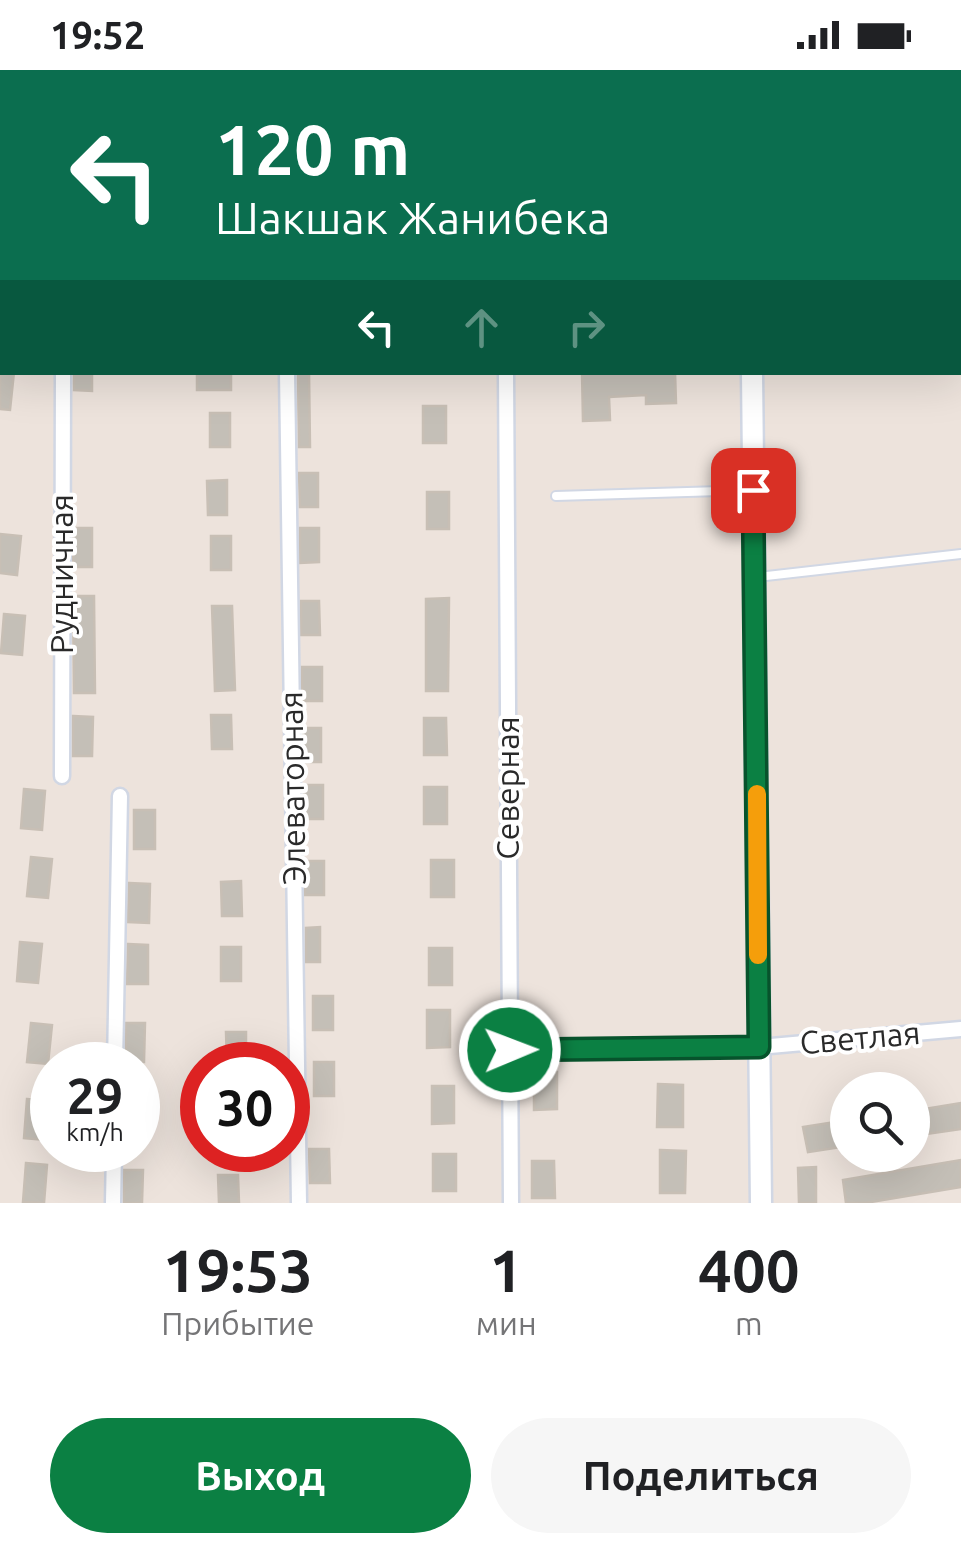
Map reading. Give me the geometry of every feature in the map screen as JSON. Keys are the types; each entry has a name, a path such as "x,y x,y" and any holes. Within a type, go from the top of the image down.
{"main road":[{"path":"752,375 761,1203"}],"street":[{"name":"Рудничная","path":"62,776 63,375"},
{"name":"Элеваторная","path":"287,375 299,1203"},
{"name":"Северная","path":"506,375 510,1203"},
{"path":"115,1042 120,796"},
{"name":"Светлая","path":"510,1050 759,1047 961,1030"},
{"path":"113,1203 114,1172"}],"lane":[{"path":"556,496 753,490"},
{"path":"754,577 961,554"}],"building":[{"path":"0,375 14,375 10,410 0,409"},
{"path":"74,375 92,375 92,391 74,390"},
{"path":"197,375 231,375 231,390 197,390"},
{"path":"298,375 309,375 310,447 299,447"},
{"path":"582,375 675,375 676,403 646,404 646,395 609,397 610,420 583,421"},
{"path":"423,406 446,406 446,443 423,443"},
{"path":"210,413 230,413 230,447 210,447"},
{"path":"299,473 318,473 318,507 300,507"},
{"path":"227,480 227,515 208,515 207,481"},
{"path":"427,492 449,492 449,529 427,529"},
{"path":"73,528 92,528 92,567 73,567"},
{"path":"300,528 319,528 319,562 300,563"},
{"path":"0,534 21,536 17,575 0,573"},
{"path":"211,536 231,536 231,570 211,570"},
{"path":"73,596 94,596 95,693 74,693"},
{"path":"449,598 448,691 426,691 426,599"},
{"path":"301,601 319,601 320,635 301,635"},
{"path":"212,606 232,606 235,690 215,691"},
{"path":"4,614 25,616 22,655 1,653"},
{"path":"302,667 322,667 322,701 302,701"},
{"path":"211,715 231,715 232,749 212,749"},
{"path":"73,716 93,717 92,756 73,756"},
{"path":"424,718 446,718 447,755 424,755"},
{"path":"303,728 321,728 321,762 303,762"},
{"path":"304,785 323,785 323,819 304,819"},
{"path":"424,787 447,787 447,824 424,824"},
{"path":"24,789 45,791 42,830 21,828"},
{"path":"134,810 155,810 155,849 134,849"},
{"path":"31,857 52,859 48,898 27,896"},
{"path":"431,860 454,860 454,897 431,897"},
{"path":"305,861 324,861 324,895 305,895"},
{"path":"241,881 242,916 222,916 221,882"},
{"path":"129,883 150,884 149,923 128,922"},
{"path":"320,927 320,962 306,962 306,928"},
{"path":"20,942 42,944 38,983 17,981"},
{"path":"128,944 148,945 148,984 127,984"},
{"path":"221,947 241,947 241,981 221,981"},
{"path":"429,948 452,948 452,985 429,985"},
{"path":"313,996 333,996 333,1030 313,1030"},
{"path":"427,1010 450,1010 450,1047 427,1048"},
{"path":"31,1023 52,1025 50,1042 30,1042 30,1062 27,1062"},
{"path":"126,1023 145,1023 145,1042 126,1042"},
{"path":"226,1032 246,1032 246,1042 226,1042"},
{"path":"314,1062 334,1062 334,1096 314,1096"},
{"path":"534,1072 557,1072 557,1109 534,1110"},
{"path":"658,1084 683,1085 683,1127 657,1127"},
{"path":"432,1086 454,1086 454,1123 432,1124"},
{"path":"27,1099 30,1099 30,1139 24,1138"},
{"path":"961,1103 961,1129 930,1133 930,1108"},
{"path":"830,1123 830,1149 808,1152 803,1127"},
{"path":"310,1149 329,1149 330,1183 310,1183"},
{"path":"660,1150 686,1151 685,1193 660,1193"},
{"path":"433,1154 456,1154 456,1191 433,1191"},
{"path":"961,1160 961,1187 846,1203 843,1180 890,1172 930,1172 930,1165"},
{"path":"532,1161 554,1161 555,1198 532,1198"},
{"path":"26,1163 30,1163 30,1172 46,1172 44,1203 23,1202"},
{"path":"816,1167 816,1203 799,1203 798,1168"},
{"path":"124,1172 143,1172 142,1203 124,1203"},
{"path":"218,1175 238,1175 239,1203 219,1203"}],"slow traffic":[{"path":"757,794 758,955"}],"route":[{"path":"510,1050 759,1047 753,490"}]}
